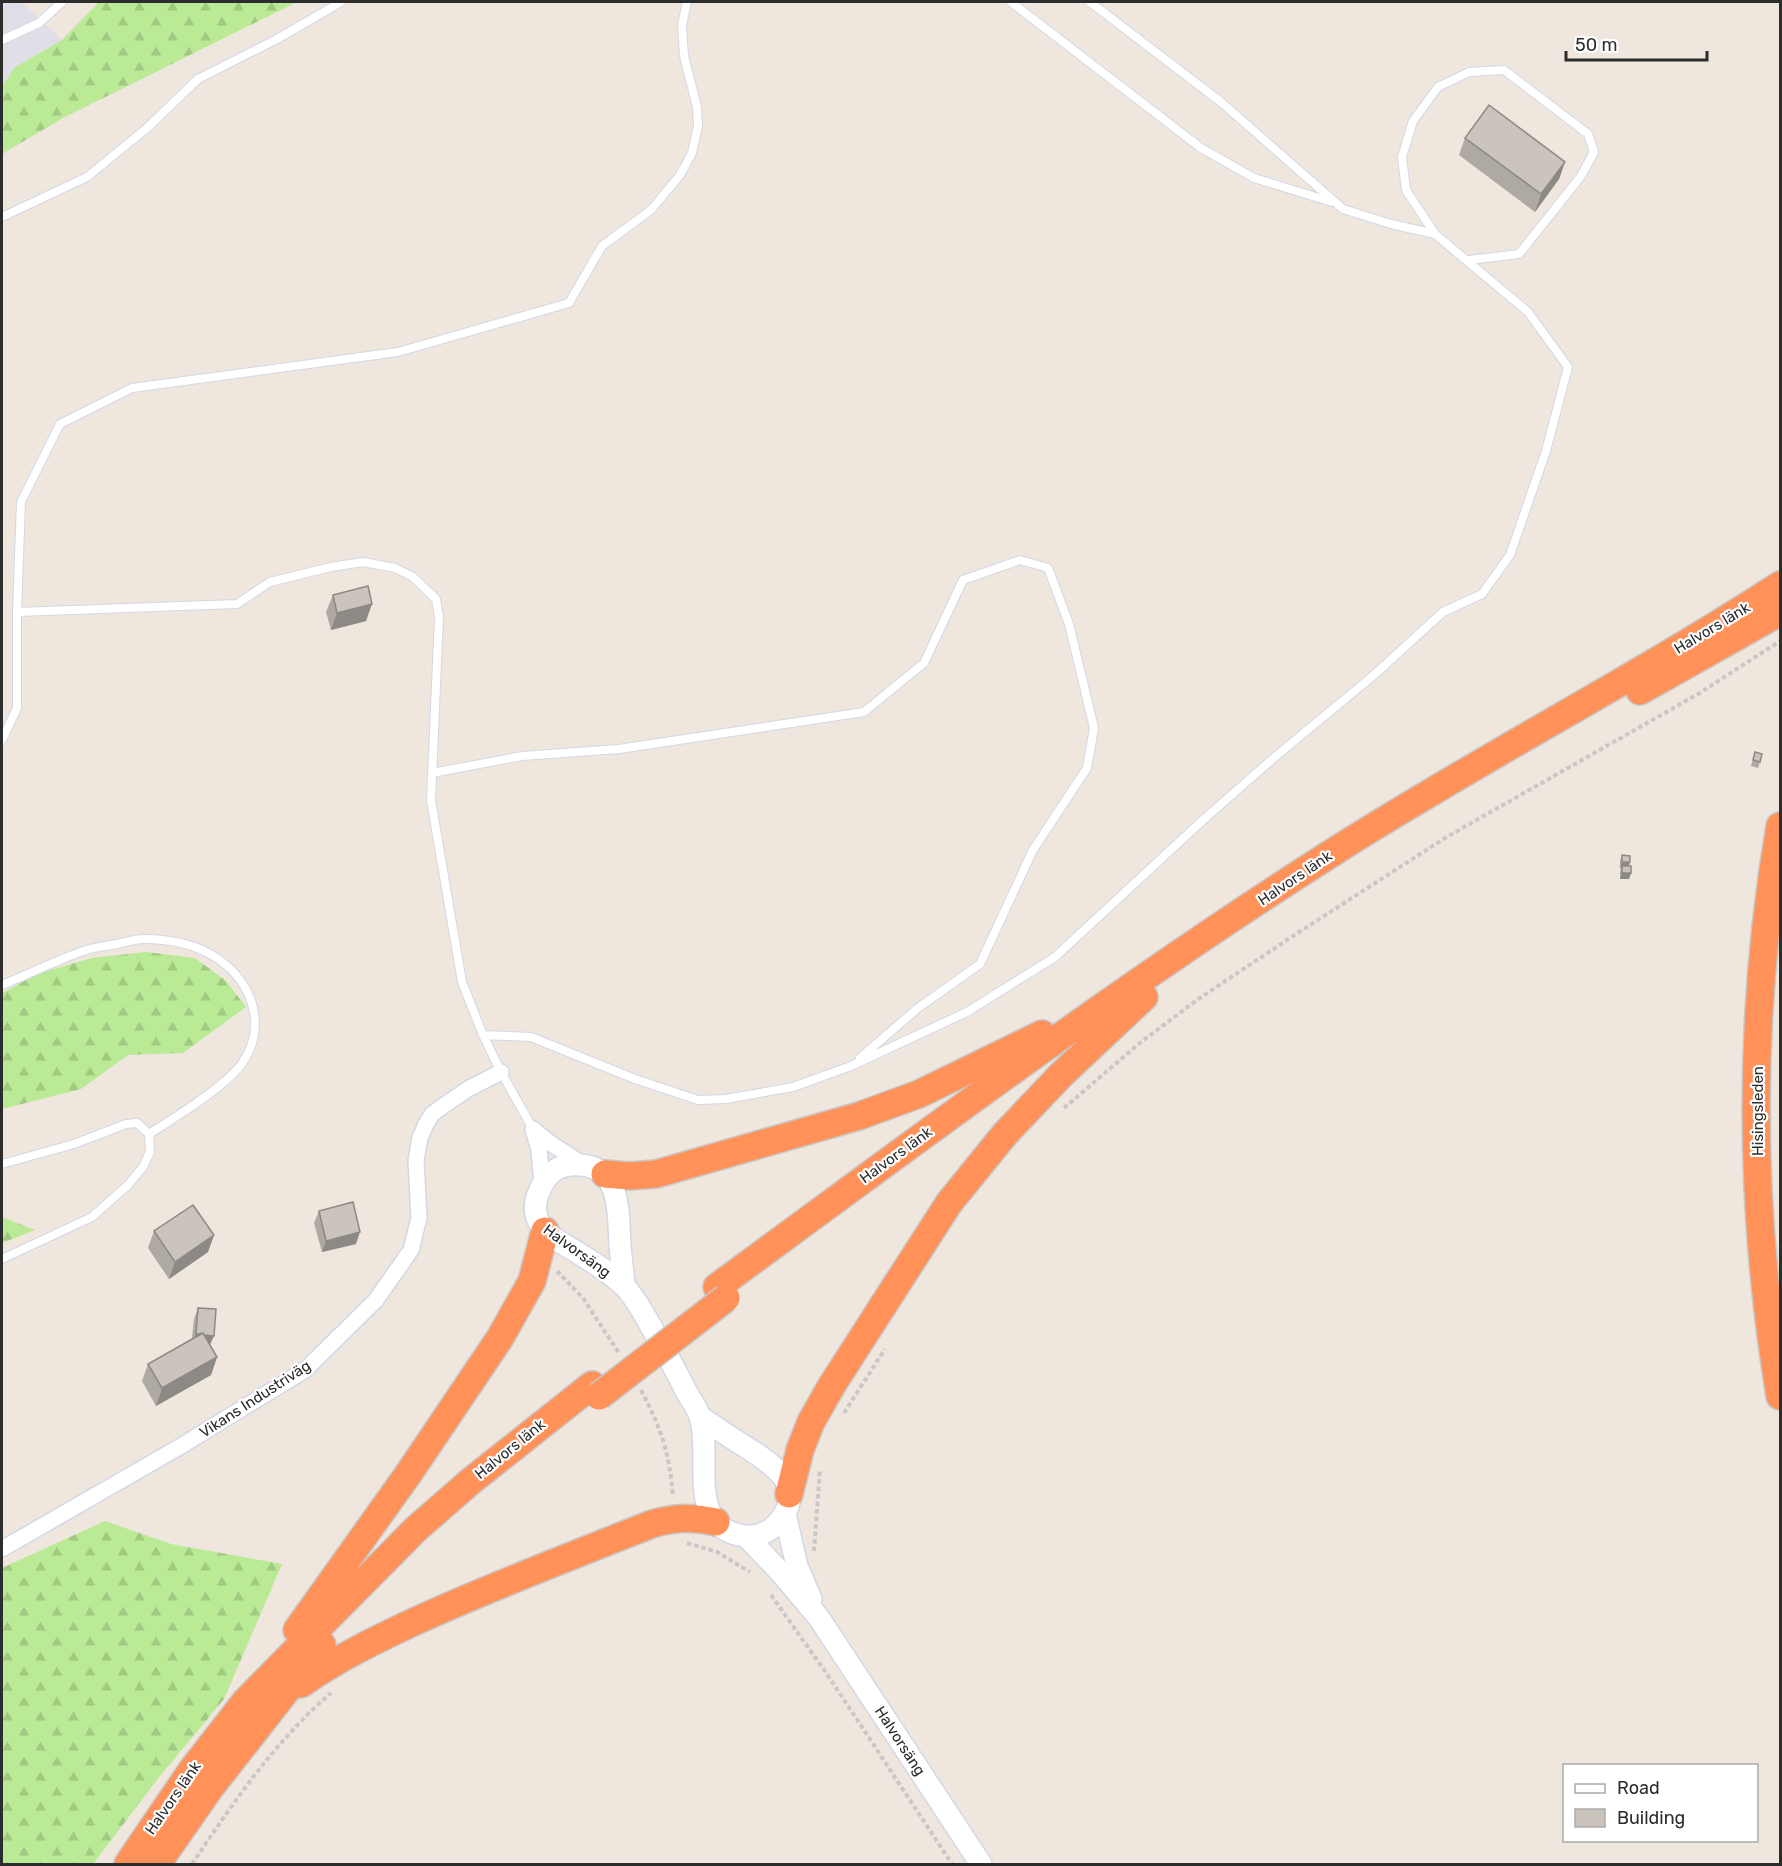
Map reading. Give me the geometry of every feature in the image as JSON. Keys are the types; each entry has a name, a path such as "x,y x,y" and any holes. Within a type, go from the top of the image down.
{"highway":[{"name":"Halvors länk","path":"128,1864 192,1770 245,1702 416,1529 471,1481 596,1390 903,1150 1108,1003 1334,852 1455,777 1674,651 1780,585"},
{"name":"Halvors länk","path":"722,1293 1144,997 1344,862 1464,789 1780,612"},
{"name":"Hisingsleden","path":"1780,826 1769,893 1758,1020 1757,1109 1763,1272 1780,1396"},
{"path":"787,1504 800,1450 810,1422 949,1203 1005,1134 1061,1075 1144,997"},
{"path":"595,1170 629,1176 656,1174 859,1116 918,1094 1108,1003"},
{"path":"245,1702 409,1473 500,1338 532,1281 545,1231"},
{"name":"Halvors länk","path":"157,1864 210,1788 315,1653 407,1558 596,1390"},
{"path":"280,1698 327,1666 359,1648 458,1602 652,1524 673,1518 695,1518 716,1522"}],"street":[{"name":"Vikans Industriväg","path":"2,1549 172,1452 305,1370 376,1300 411,1250 419,1218 416,1160 420,1138 432,1114 468,1089 501,1072"},
{"path":"533,1129 550,1143 595,1170"},
{"path":"533,1129 539,1150 542,1185"},
{"path":"542,1185 554,1171 561,1167 572,1164 595,1170"},
{"name":"Halvorsäng","path":"595,1170 614,1188 618,1202 624,1286"},
{"name":"Halvorsäng","path":"542,1185 536,1204 536,1214 545,1231 624,1286 659,1341 700,1417 706,1501 709,1513 716,1522 746,1536 790,1570 819,1618 981,1864"},
{"name":"Halvorsäng","path":"700,1417 775,1467 786,1481 790,1570"},
{"path":"746,1536 765,1533 780,1522 787,1504"}],"lane":[{"path":"2,40 39,23 62,2"},
{"path":"2,217 87,177 147,128 198,79 278,39 341,2"},
{"path":"2,740 17,708 17,612 21,502 60,424 132,388 398,352 569,303 602,246 651,210 680,175 692,153 698,126 697,107 684,56 682,25 687,2"},
{"path":"1011,2 1201,148 1254,178 1336,203"},
{"path":"1090,2 1221,102 1343,209 1391,224 1436,234"},
{"path":"483,1035 531,1037 635,1079 698,1100 726,1099 793,1087 851,1066 967,1012 1056,957 1203,820 1374,675 1443,612 1482,594 1510,555 1546,451 1568,367 1528,312 1436,234 1406,190 1402,157 1413,121 1438,87 1469,72 1504,70 1588,134 1594,152 1581,176 1520,254 1469,260"},
{"path":"432,773 522,756 619,749 864,712 924,663 963,579 1020,560 1048,568 1069,624 1094,728 1087,768 1033,850 980,964 918,1008 851,1066"},
{"path":"17,612 237,604 270,582 331,567 363,562 395,568 413,577 436,599 439,617 430,800 462,982 483,1035 533,1129"},
{"path":"2,986 87,950 142,939 186,944 211,954 238,977 248,992 254,1011 253,1045 242,1064 224,1082 149,1134"},
{"path":"2,1164 74,1144 126,1125 137,1123 149,1134 150,1152 143,1167 128,1185 92,1217 2,1259"}],"path":[{"path":"1060,1111 1141,1042 1197,1000 1300,931 1445,838 1698,694 1780,641"},
{"path":"538,1260 561,1274 574,1287 623,1360"},
{"path":"839,1422 886,1346"},
{"path":"641,1390 655,1418 668,1454 673,1518"},
{"path":"821,1465 815,1549 811,1556 765,1585 829,1677 952,1864"},
{"path":"684,1542 717,1552 736,1562 753,1575"},
{"path":"192,1864 256,1772 302,1718 335,1690"}],"shaded area":[{"path":"2,2 21,2 62,40 15,68 2,87"}],"green space":[{"path":"99,2 297,2 63,118 2,154 2,87 14,68 62,40"},
{"path":"146,952 195,958 226,981 246,1007 183,1053 128,1055 81,1089 2,1109 2,993 40,973 92,958"},
{"path":"2,1217 35,1230 2,1243"},
{"path":"105,1521 171,1544 282,1564 224,1699 160,1776 93,1864 2,1864 2,1568"}],"building":[{"path":"1489,105 1565,162 1541,194 1465,138"},
{"path":"368,586 372,604 337,613 333,595"},
{"path":"1755,752 1762,754 1760,762 1753,760"},
{"path":"1622,855 1630,856 1630,862 1622,862"},
{"path":"1622,866 1631,866 1631,873 1622,873"},
{"path":"353,1202 360,1232 326,1241 319,1211"},
{"path":"193,1205 214,1235 175,1262 154,1231"},
{"path":"198,1308 216,1309 214,1336 196,1334"},
{"path":"203,1333 217,1357 162,1388 148,1364"}]}
